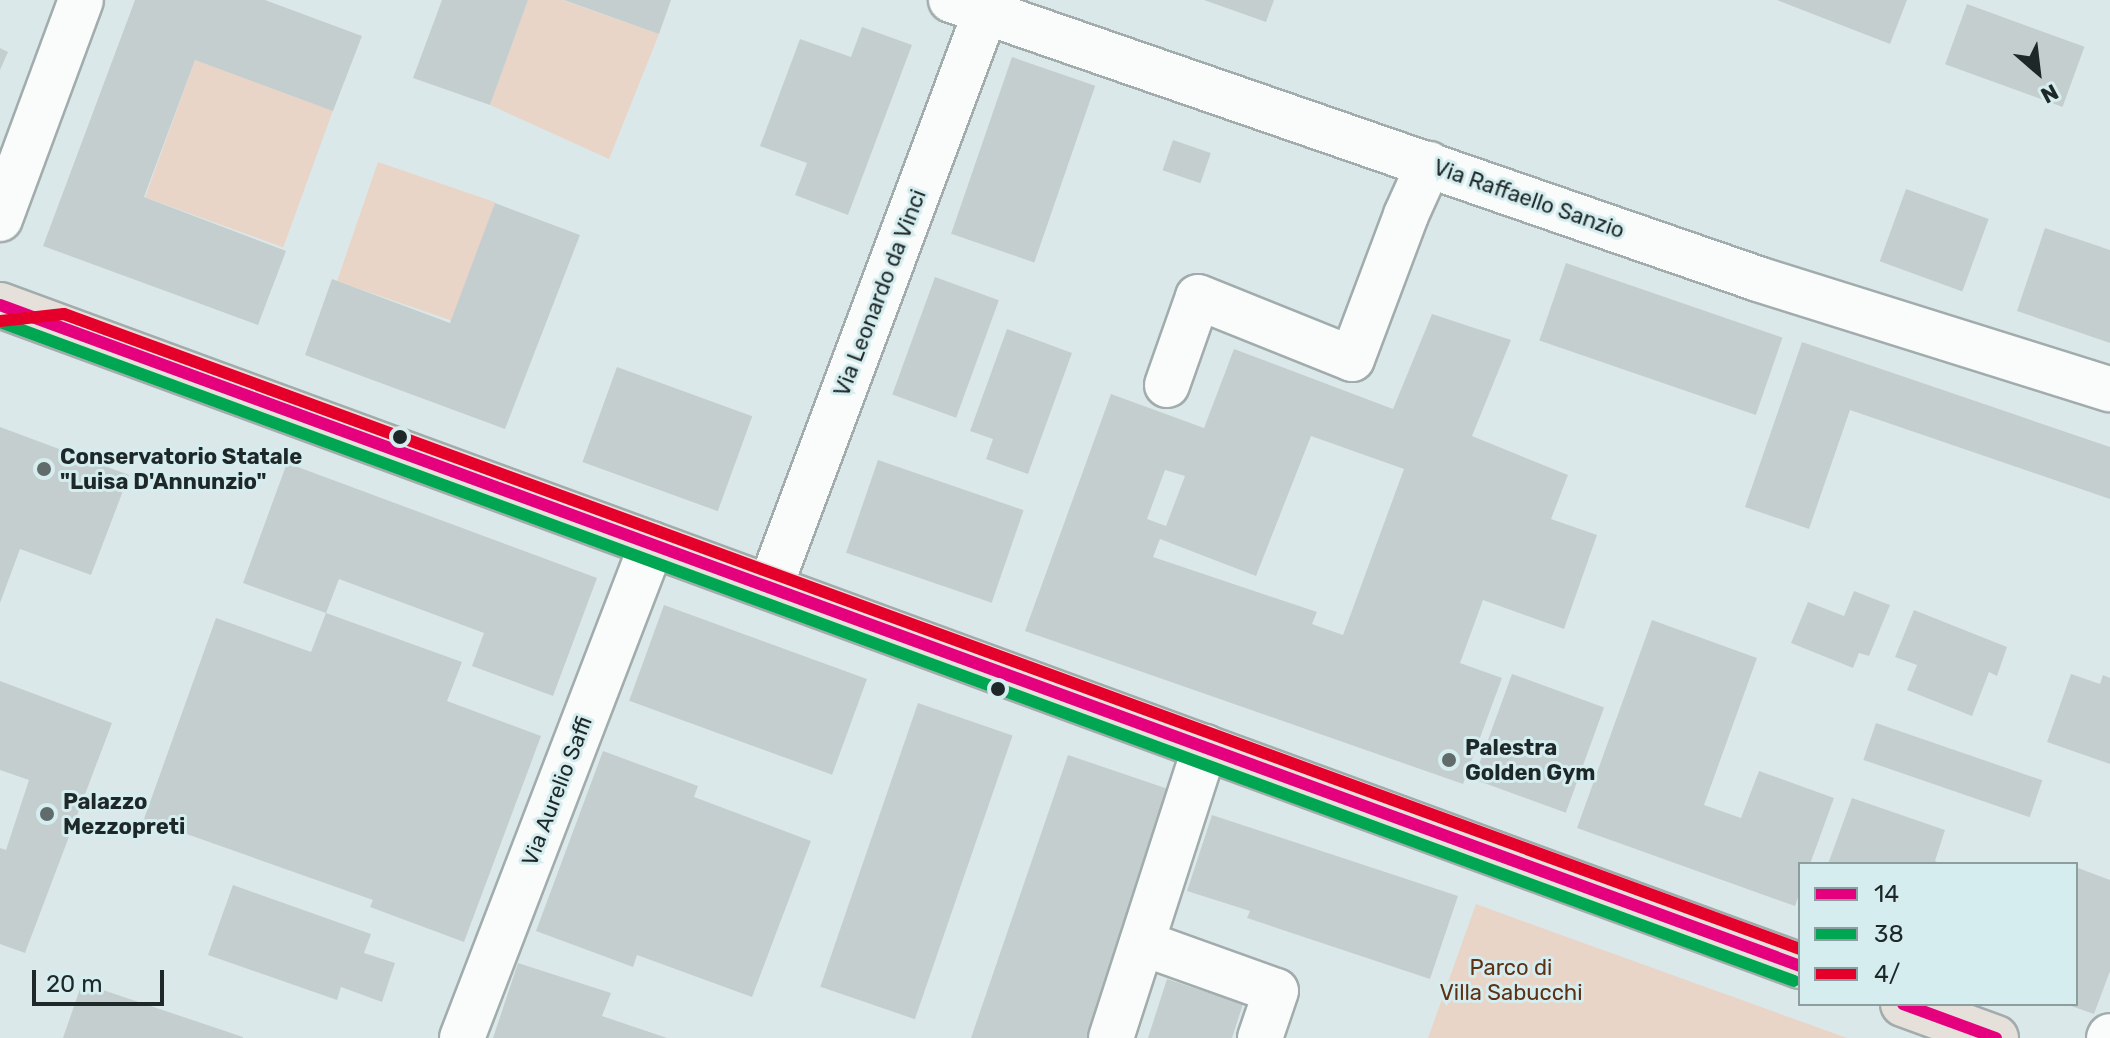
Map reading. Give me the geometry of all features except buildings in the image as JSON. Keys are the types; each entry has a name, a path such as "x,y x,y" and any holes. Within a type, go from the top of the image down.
{"main road":[{"path":"0,305 1798,965"},
{"path":"0,337 59,329"},
{"path":"1908,1006 1996,1038"}],"street":[{"path":"0,219 81,0"},
{"name":"Via Raffaello Sanzio","path":"976,4 1758,279 2110,389"},
{"name":"Via Leonardo da Vinci","path":"770,587 976,4"},
{"path":"1167,385 1198,297 1352,359 1406,215 1429,164"},
{"name":"Via Aurelio Saffi","path":"462,1038 652,544"},
{"path":"1111,1038 1205,747"},
{"path":"1142,943 1276,991 1260,1038"}],"green space":[{"path":"528,0 563,0 659,34 609,159 490,105"},
{"path":"195,60 333,110 283,247 145,197"},
{"path":"378,162 495,202 454,322 337,281"},
{"name":"Parco di Villa Sabucchi","path":"1476,904 1528,923 1847,1038 1428,1038"}],"transit line":[{"name":"14","path":"0,305 1798,965"},
{"name":"4/","path":"0,321 64,314 1798,948"},
{"name":"38","path":"0,322 1794,981"},
{"name":"14","path":"1908,1006 1996,1038"}],"place":[{"name":"Conservatorio Statale \"Luisa D'Annunzio\"","path":"44,469"},
{"name":"Palestra Golden Gym","path":"1449,760"},
{"name":"Palazzo Mezzopreti","path":"47,814"}]}
